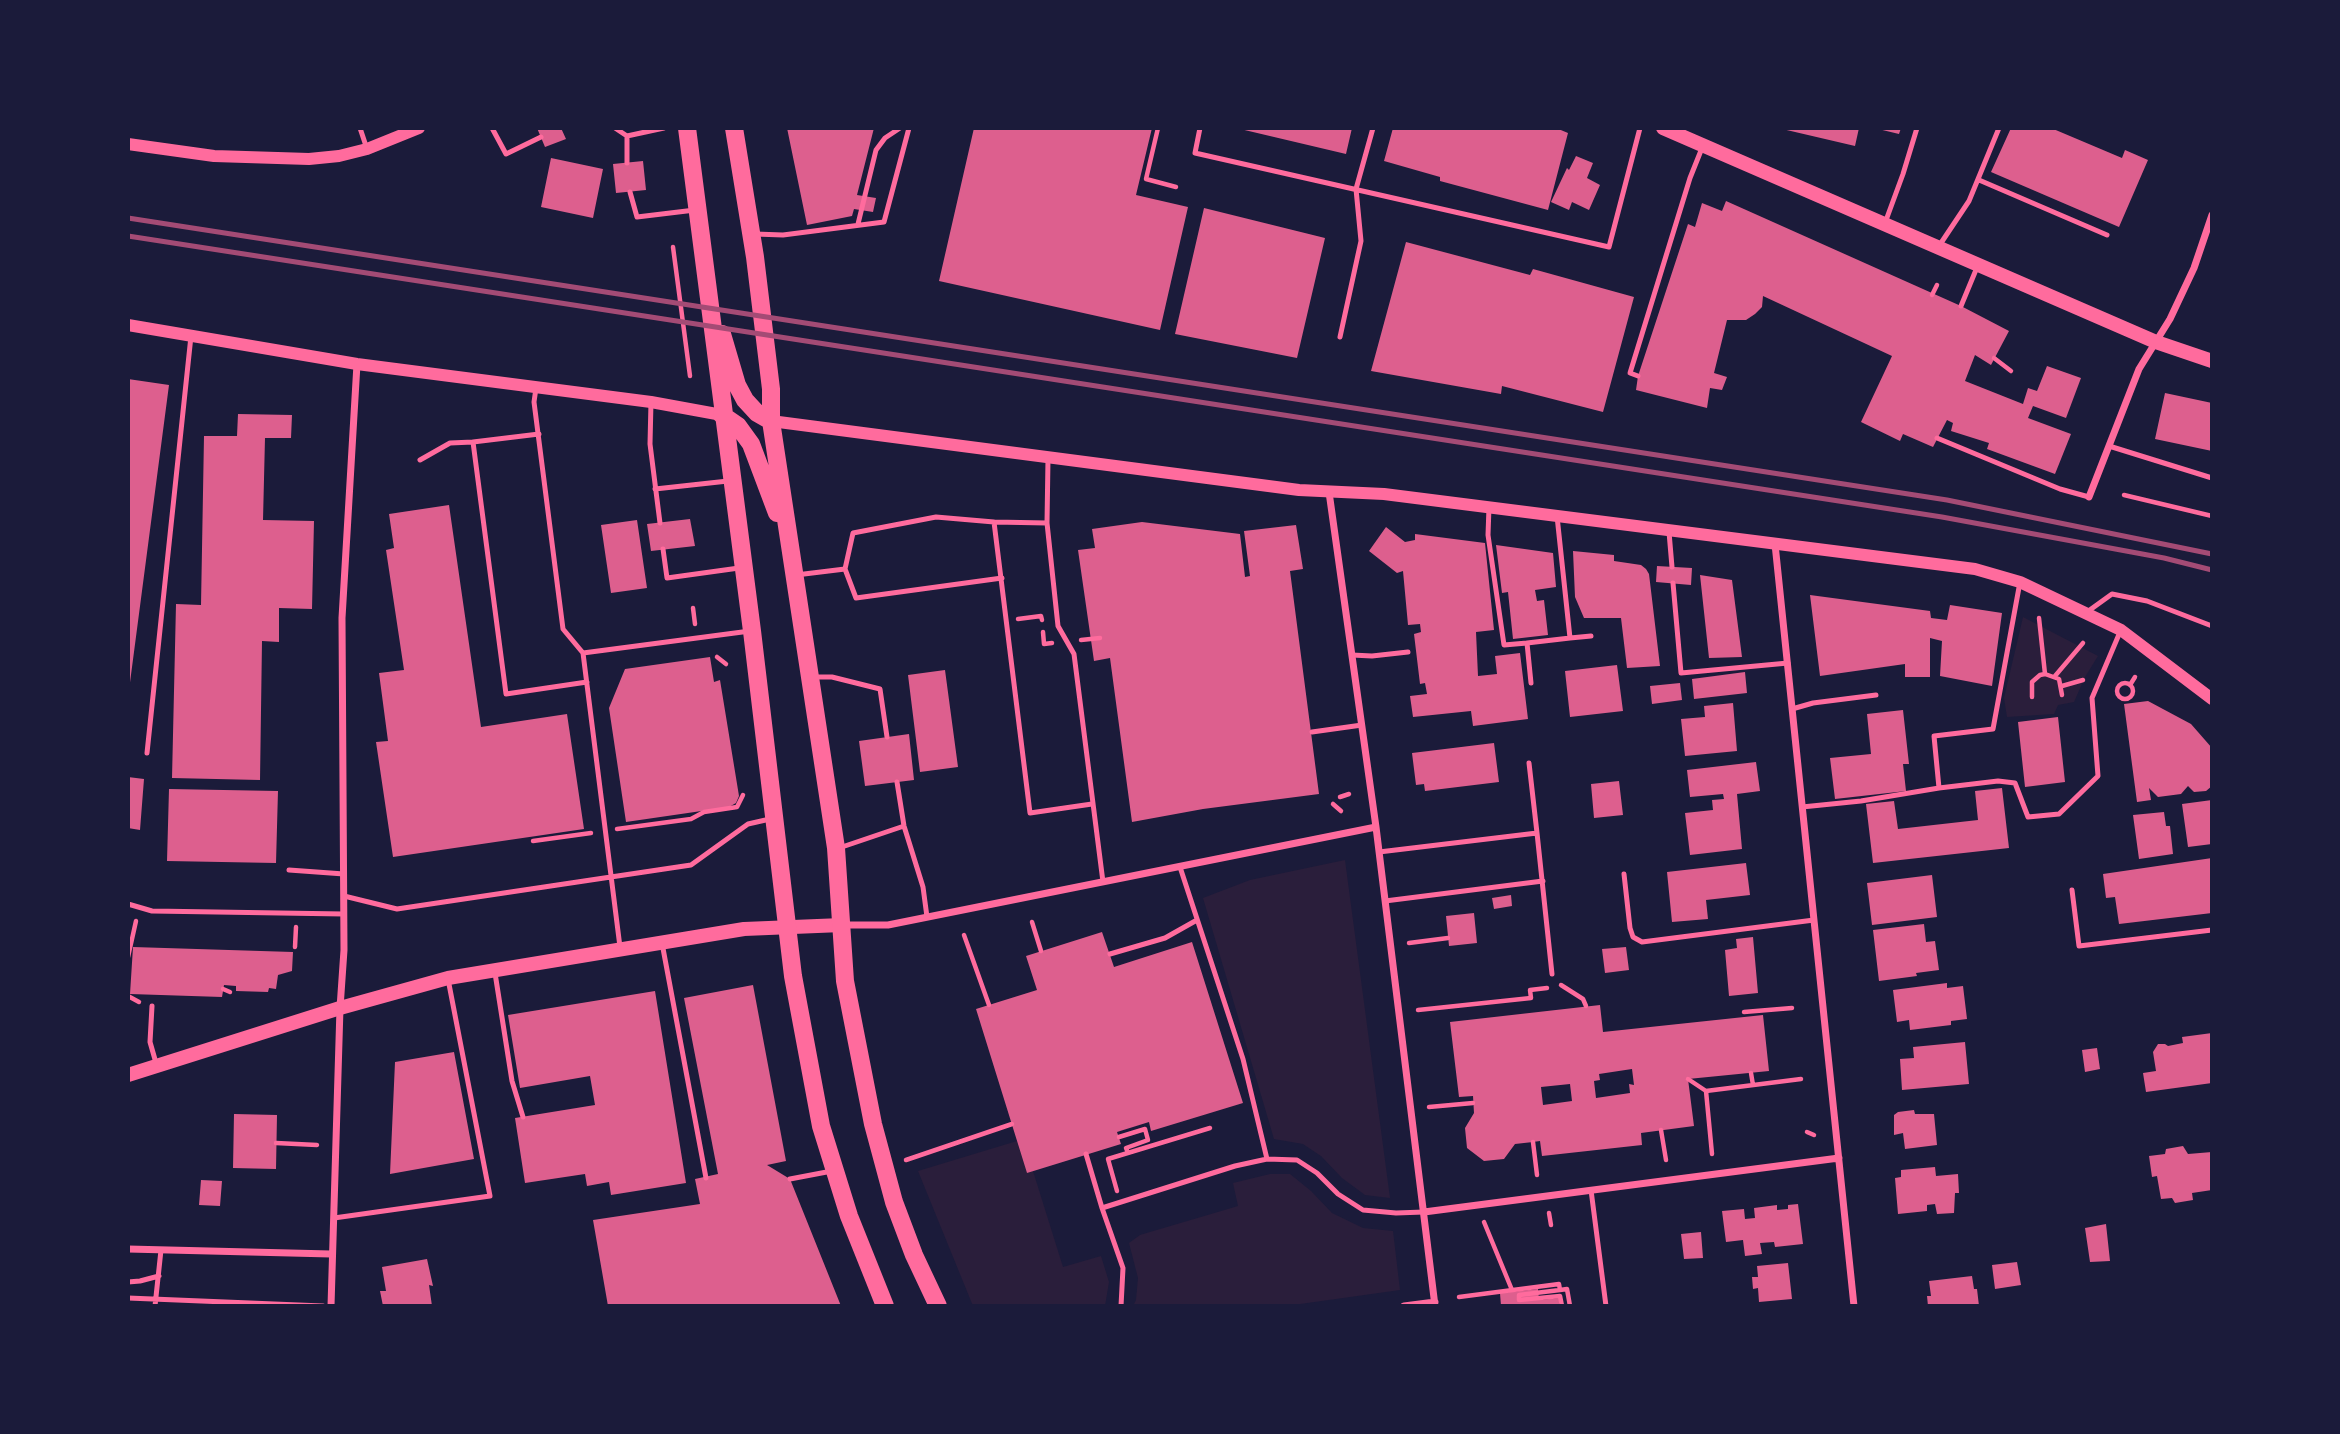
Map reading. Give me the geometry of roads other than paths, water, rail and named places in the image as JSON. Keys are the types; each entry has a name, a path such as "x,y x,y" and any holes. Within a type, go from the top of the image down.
{"main road":[{"path":"687,128 708,284 729,386 722,415 744,567 793,976 821,1126 849,1216 885,1306"},
{"path":"734,128 755,257 771,389 771,421 836,848 845,981 873,1124 894,1202 914,1255 938,1306"},
{"path":"1663,128 2156,342 2212,361"},
{"path":"729,386 757,413 771,421"},
{"path":"722,415 738,426 751,444 789,545"},
{"path":"128,1075 340,1008 448,978 744,929 842,925"}],"street":[{"path":"128,144 214,156 309,159 339,156 367,149 419,128"},
{"path":"2089,497 2139,369 2170,318 2194,268 2212,215"},
{"path":"128,325 357,364 650,402 722,415"},
{"path":"331,1306 344,914 342,618 357,364"},
{"path":"771,421 1329,492 1384,494 1975,569 2020,582 2121,629 2212,699"},
{"path":"1329,492 1376,827 1435,1304 1404,1306"},
{"path":"1775,544 1854,1306"},
{"path":"842,925 888,925 1376,827"},
{"path":"1424,1212 1839,1158"},
{"path":"128,1249 331,1254"}],"lane":[{"path":"360,128 367,149"},
{"path":"492,128 506,154 541,137"},
{"path":"615,128 627,136 664,128"},
{"path":"858,224 876,150 885,138 900,128"},
{"path":"752,234 783,235 884,222 909,128"},
{"path":"1200,128 1195,153 1609,247 1640,128"},
{"path":"1340,337 1361,241 1356,190 1373,128"},
{"path":"1885,223 1917,128"},
{"path":"1939,247 1969,201 1999,128"},
{"path":"627,136 627,163"},
{"path":"1638,376 1630,373 1690,178 1704,145"},
{"path":"1979,180 2107,235"},
{"path":"630,192 637,217 698,209"},
{"path":"1961,306 1978,265"},
{"path":"147,753 191,336"},
{"path":"536,388 534,402 563,629 583,653 620,950"},
{"path":"650,402 650,444 660,523"},
{"path":"420,460 450,443 539,434"},
{"path":"1937,438 2060,489 2089,497"},
{"path":"473,442 506,694 587,682"},
{"path":"2109,446 2212,478"},
{"path":"1048,456 1048,523 1058,626 1074,654 1103,882"},
{"path":"655,489 731,480"},
{"path":"1489,507 1488,535 1504,645 1591,636"},
{"path":"1557,516 1570,638"},
{"path":"1002,578 856,598 845,569 853,533 936,517 994,523 1048,523"},
{"path":"994,523 1030,813 1092,804"},
{"path":"1669,530 1672,567"},
{"path":"663,549 667,578 744,567"},
{"path":"794,576 845,569"},
{"path":"1939,788 1934,736 1993,729 2020,582"},
{"path":"1673,583 1681,673 1787,663"},
{"path":"2085,613 2112,594 2147,601 2212,626"},
{"path":"1802,807 1998,781 2015,783 2028,817 2059,814 2098,776 2092,698 2121,629"},
{"path":"583,653 752,631"},
{"path":"1527,643 1531,683"},
{"path":"1352,655 1408,652"},
{"path":"810,677 832,677 880,689 887,737"},
{"path":"1792,709 1813,703 1876,695"},
{"path":"1311,732 1362,725"},
{"path":"1529,763 1552,974"},
{"path":"897,782 904,826 923,887 927,917"},
{"path":"344,896 397,909 691,865 748,824 774,818"},
{"path":"836,848 904,826"},
{"path":"1379,852 1537,833"},
{"path":"1180,867 1242,1059 1267,1159"},
{"path":"289,870 344,874"},
{"path":"1624,874 1630,928 1633,937 1642,942 1814,920"},
{"path":"1385,901 1543,881"},
{"path":"2072,890 2079,946 2212,930"},
{"path":"128,904 152,911 344,914"},
{"path":"1110,954 1165,938 1197,920"},
{"path":"662,943 705,1178"},
{"path":"494,970 512,1080 523,1117"},
{"path":"334,1218 489,1196 448,978"},
{"path":"152,1006 150,1042 157,1066"},
{"path":"1086,1154 1123,1268 1121,1306"},
{"path":"1102,1208 1235,1166 1267,1159 1297,1160 1317,1173 1338,1194 1363,1210 1424,1212"},
{"path":"790,1179 835,1171"},
{"path":"1591,1190 1606,1306"},
{"path":"155,1303 161,1250"},
{"path":"128,1282 140,1282 159,1276"},
{"path":"128,1298 155,1303 323,1306"}],"railway":[{"path":"128,218 1947,500 2212,554"},
{"path":"128,236 1942,517 2164,558 2212,570"}]}
